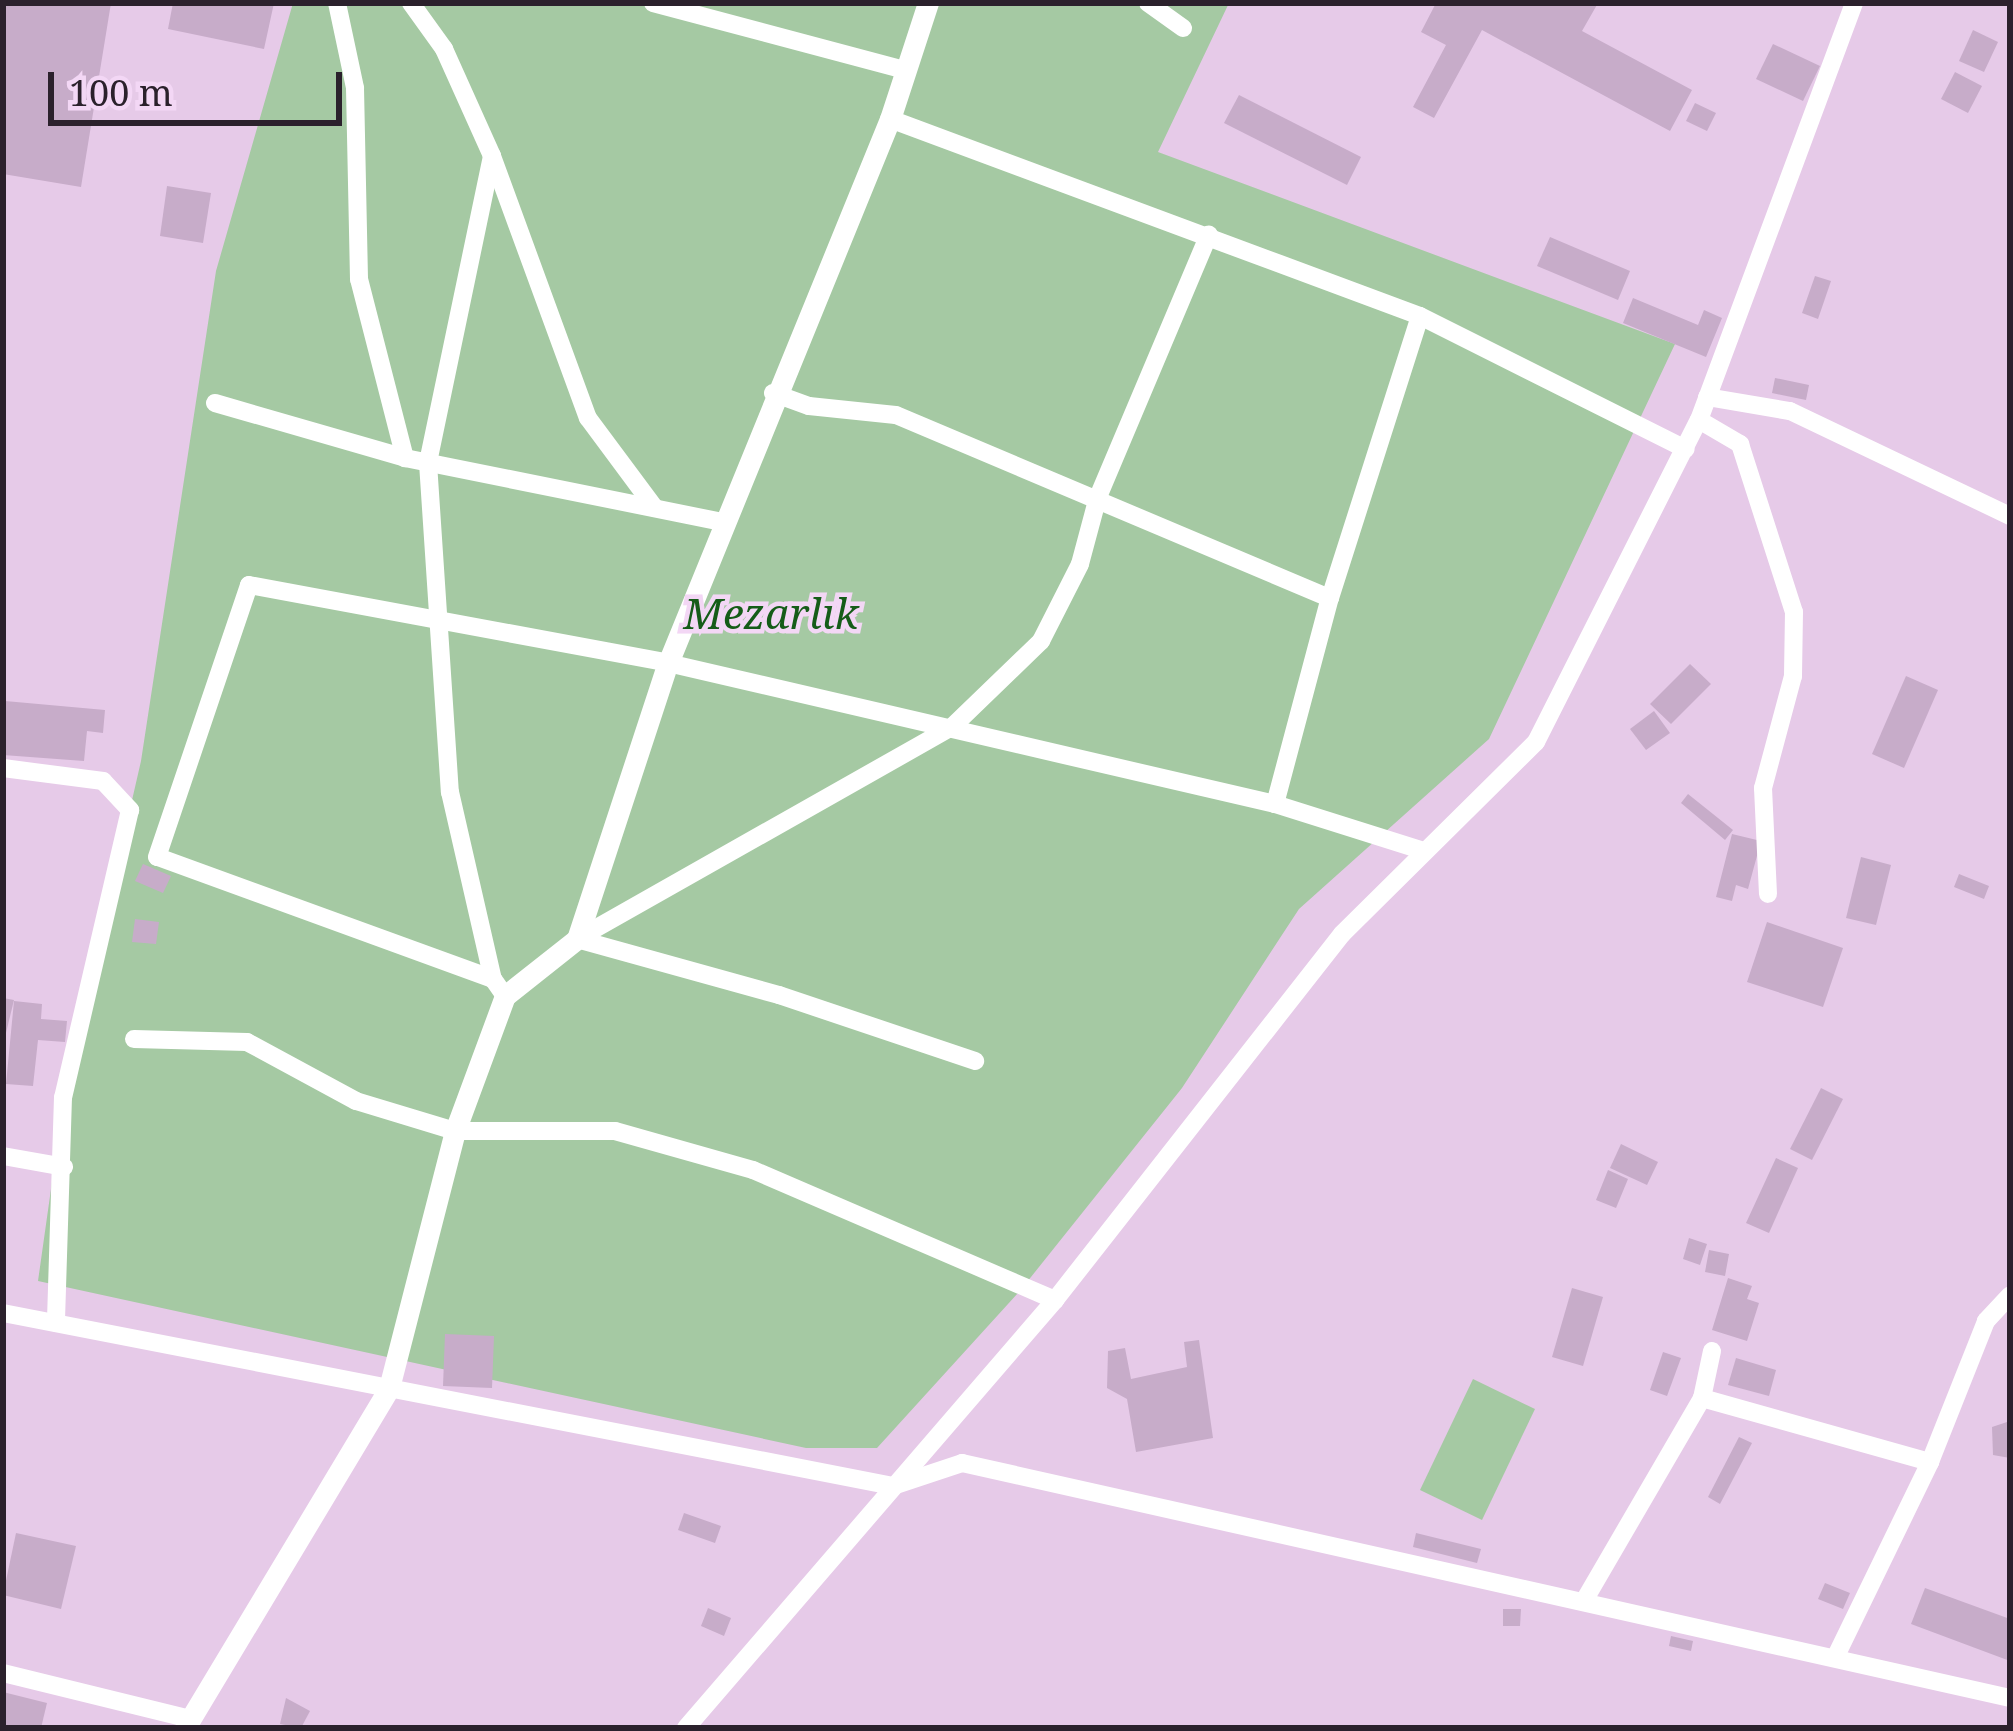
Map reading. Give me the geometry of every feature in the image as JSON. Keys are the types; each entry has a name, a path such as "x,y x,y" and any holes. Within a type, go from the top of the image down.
{"street":[{"path":"337,3 355,88 358,280 406,458"},
{"path":"411,3 444,49 492,156 588,418 654,507"},
{"path":"653,3 904,70"},
{"path":"577,939 668,663 773,393 890,119 928,3"},
{"path":"1148,3 1183,28"},
{"path":"686,1728 1055,1300 1342,934 1421,850 1536,742 1699,420 1854,3"},
{"path":"890,119 1420,316 1686,449"},
{"path":"3,1673 187,1724 389,1388 455,1131 499,987 450,792 428,463 492,156"},
{"path":"499,987 952,727 1041,641 1080,564 1098,497 1209,234"},
{"path":"1276,804 1330,598 1420,316"},
{"path":"773,393 809,406 896,415 1330,598"},
{"path":"1706,398 1790,411 2010,516"},
{"path":"215,404 406,458 722,522"},
{"path":"1699,420 1740,444 1794,612 1793,676 1763,788 1768,894"},
{"path":"499,987 157,857 249,585 668,663 952,727 1276,804 1421,850"},
{"path":"3,768 103,781 130,810 64,1097 56,1324"},
{"path":"577,939 778,994 975,1061"},
{"path":"134,1039 247,1042 356,1100 455,1131 615,1131 661,1144 753,1171 1055,1300"},
{"path":"3,1156 64,1167"},
{"path":"1835,1658 1930,1462 1986,1321 2010,1295"},
{"path":"3,1313 893,1486 962,1463 2010,1698"},
{"path":"1584,1600 1702,1398 1712,1351"},
{"path":"1702,1398 1930,1462"}],"green space":[{"name":"Mezarlık","path":"293,3 1229,3 1158,152 1675,344 1489,739 1299,909 1182,1088 1019,1292 877,1448 806,1448 38,1281 64,1097 141,761 216,271"},
{"path":"1473,1379 1535,1409 1482,1520 1420,1490"}],"building":[{"path":"3,3 111,3 81,187 3,174"},
{"path":"173,3 274,3 264,49 168,29"},
{"path":"1436,3 1598,3 1582,31 1692,90 1670,131 1482,30 1434,118 1413,107 1446,45 1421,32"},
{"path":"1973,30 1998,42 1984,72 1959,61"},
{"path":"1773,44 1820,66 1803,101 1756,79"},
{"path":"1955,72 1982,86 1968,113 1941,99"},
{"path":"1239,95 1361,157 1347,185 1224,123"},
{"path":"1695,103 1716,113 1707,131 1686,121"},
{"path":"167,186 211,193 203,243 160,236"},
{"path":"1550,237 1630,271 1618,300 1537,266"},
{"path":"1815,276 1831,281 1818,319 1802,313"},
{"path":"1633,298 1698,325 1704,310 1722,318 1706,357 1623,323"},
{"path":"1775,378 1809,385 1806,400 1772,393"},
{"path":"1690,664 1711,684 1671,724 1650,704"},
{"path":"1906,676 1938,690 1904,768 1872,754"},
{"path":"5,701 105,710 103,733 87,731 84,761 3,755"},
{"path":"1654,711 1670,733 1646,750 1630,729"},
{"path":"1688,794 1733,830 1725,840 1681,803"},
{"path":"1732,834 1761,841 1748,889 1736,885 1732,901 1716,897"},
{"path":"1861,857 1891,865 1876,925 1846,918"},
{"path":"143,864 171,876 163,893 135,881"},
{"path":"1959,874 1989,886 1984,899 1954,887"},
{"path":"135,919 159,922 156,944 132,942"},
{"path":"1767,922 1843,948 1823,1007 1747,982"},
{"path":"3,998 14,1000 5,1037 3,1037"},
{"path":"14,1001 42,1004 41,1019 67,1021 65,1042 38,1040 33,1086 6,1084"},
{"path":"1821,1088 1843,1099 1812,1160 1790,1149"},
{"path":"1621,1144 1658,1162 1647,1185 1610,1168"},
{"path":"1776,1158 1798,1168 1769,1233 1746,1223"},
{"path":"1608,1170 1628,1179 1616,1208 1596,1200"},
{"path":"1689,1238 1707,1244 1700,1265 1683,1259"},
{"path":"1709,1250 1729,1254 1725,1276 1705,1272"},
{"path":"1728,1278 1752,1286 1747,1299 1759,1303 1747,1341 1712,1330"},
{"path":"1572,1288 1603,1297 1583,1366 1552,1357"},
{"path":"445,1334 494,1336 492,1388 443,1386"},
{"path":"1199,1340 1213,1438 1136,1452 1127,1399 1107,1388 1108,1351 1125,1348 1131,1379 1187,1367 1184,1342"},
{"path":"1663,1352 1681,1358 1667,1396 1650,1390"},
{"path":"1736,1358 1776,1370 1769,1396 1728,1385"},
{"path":"2010,1421 2010,1458 1993,1455 1992,1427"},
{"path":"1739,1437 1752,1443 1720,1504 1708,1497"},
{"path":"684,1513 721,1526 715,1543 678,1530"},
{"path":"16,1533 76,1546 61,1609 3,1595"},
{"path":"1416,1533 1481,1549 1477,1563 1413,1547"},
{"path":"1825,1583 1850,1593 1843,1609 1818,1599"},
{"path":"1925,1588 2010,1619 2010,1661 1911,1624"},
{"path":"708,1608 731,1618 724,1636 701,1626"},
{"path":"1503,1609 1521,1609 1520,1626 1503,1626"},
{"path":"1671,1636 1693,1641 1691,1651 1669,1646"},
{"path":"3,1692 47,1703 41,1728 3,1728"},
{"path":"286,1698 310,1711 301,1728 280,1724"}]}
